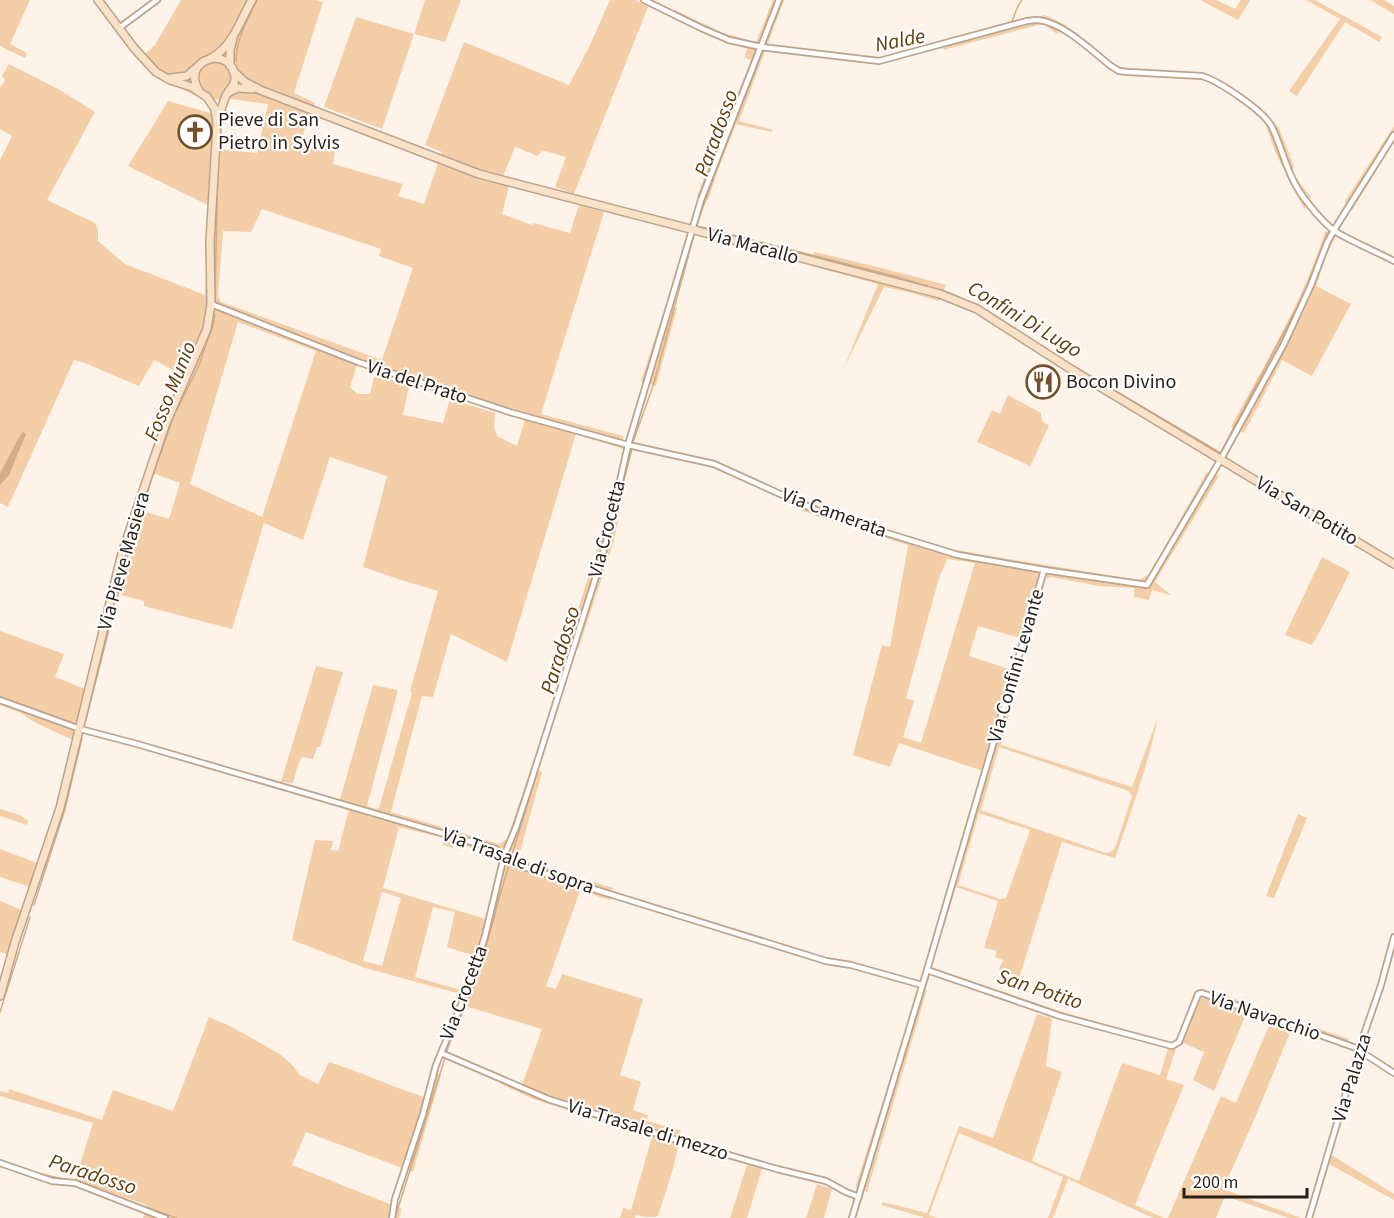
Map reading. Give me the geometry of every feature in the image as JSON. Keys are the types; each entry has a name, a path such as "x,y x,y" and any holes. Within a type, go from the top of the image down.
{"street":[{"path":"98,0 151,67 164,77 215,98 228,93"},
{"path":"119,28 157,0"},
{"path":"164,77 187,76 200,64 220,52 234,33 252,0"},
{"path":"644,0 729,40 761,48 879,61 1027,21 1049,22 1066,31 1119,70 1202,76 1220,84 1244,100 1268,121 1292,180 1309,205 1334,230 1394,261"},
{"name":"Via Crocetta","path":"392,1218 395,1199 423,1114 436,1065 474,973 504,856 528,792 599,567 628,445 693,230 711,175 779,0"},
{"name":"Via Pieve Masiera","path":"217,124 234,83 230,50 234,33"},
{"path":"209,59 222,60 232,68"},
{"name":"Via Pieve Masiera","path":"0,996 15,942 60,808 122,553 166,423 207,329 211,304 210,242 217,124 215,109 196,87 194,80 195,72 200,64"},
{"name":"Via Macallo","path":"232,68 245,82 260,90 479,174 939,294 977,309 1221,459"},
{"name":"Via Macallo","path":"228,93 238,88 260,90"},
{"name":"Via Confini Levante","path":"852,1218 1044,570 1147,585 1221,459 1284,344 1334,230 1394,135"},
{"name":"Via del Prato","path":"211,304 369,366 513,413 628,445"},
{"name":"Via Camerata","path":"628,445 714,464 822,513 958,555 1044,570"},
{"name":"Via San Potito","path":"1221,459 1394,564"},
{"name":"Via Trasale di sopra","path":"0,700 80,729 496,849 509,861 558,878 826,961 851,965 922,985"},
{"name":"Via Palazza","path":"1309,1218 1394,937"},
{"name":"Via Navacchio","path":"927,970 1060,1016 1172,1046 1179,1042 1198,994 1202,993 1360,1050 1394,1073"},
{"name":"Via Trasale di mezzo","path":"441,1053 548,1099 680,1141 826,1181 859,1197"},
{"path":"0,1163 52,1181 75,1183 165,1218"}],"shaded area":[{"path":"0,0 30,0 10,44 27,53 25,58 0,46"},
{"path":"181,0 316,0 323,2 294,93 315,103 309,114 301,141 335,152 333,164 403,184 398,196 424,204 442,152 425,145 464,42 569,85 610,0 635,0 648,7 574,194 555,187 566,157 542,150 538,156 515,147 500,183 509,186 502,214 532,225 533,223 570,233 579,205 604,212 541,414 623,436 623,449 576,434 507,662 451,634 433,697 422,696 391,812 499,844 507,839 531,768 542,772 518,859 613,888 610,900 580,891 546,986 556,989 562,974 643,999 620,1075 641,1082 633,1110 648,1115 647,1121 681,1131 674,1166 658,1216 636,1215 635,1218 620,1218 623,1208 631,1210 652,1137 533,1099 501,1084 504,1077 522,1085 542,1029 458,1004 461,994 365,968 292,940 315,840 333,841 331,850 338,851 349,810 338,806 373,685 398,690 367,806 379,808 438,591 363,567 387,476 330,457 303,540 264,523 232,629 144,606 144,601 121,595 143,511 169,519 180,483 147,471 183,375 154,360 139,386 74,360 8,507 0,503 0,160 12,136 0,129 0,88 5,80 2,76 9,64 60,90 95,112 47,200 95,223 98,230 98,241 125,264 205,295 210,206 128,166 168,101 214,114 219,149 257,153 268,104 231,99 204,100 158,78 140,58 155,45","holes":["262,209 381,249 379,256 413,268 382,360 221,302 218,296 223,231 251,232","238,322 316,351 262,517 190,484","359,359 527,413 517,446 497,436 494,427 495,413 450,399 443,423 403,415 409,386 375,374 370,394 357,394 350,387","399,827 444,838 443,845 453,848 455,843 501,859 486,919 383,888","382,892 401,898 382,966 363,961","433,907 455,912 447,947 475,956 464,991 415,977"]},
{"path":"425,0 461,0 445,42 414,34"},
{"path":"773,0 784,0 739,121 773,130 772,132 736,124 708,200 697,196 751,60 744,58 747,49 671,17 675,10 723,33 756,42"},
{"path":"1200,0 1216,0 1235,9 1241,0 1250,0 1238,20"},
{"path":"1306,0 1315,0 1382,37 1379,42 1345,22 1297,96 1289,91 1340,19"},
{"path":"1370,0 1384,0 1394,6 1394,14"},
{"path":"1045,15 1067,26 1057,34 1045,25 1038,25 943,50 948,38"},
{"path":"356,17 414,34 382,129 324,107"},
{"path":"1266,126 1278,126 1294,166 1292,172 1311,197 1304,209 1276,154"},
{"path":"1394,126 1394,142 1352,210 1345,201"},
{"path":"1325,231 1335,238 1316,286 1351,304 1312,376 1282,360 1244,433 1231,427 1295,306"},
{"path":"814,252 946,285 939,301 884,287 843,370 878,284 811,266"},
{"path":"666,305 677,308 656,386 641,381"},
{"path":"1008,395 1041,413 1043,421 1049,425 1030,467 977,442 992,410 1000,414"},
{"path":"23,432 26,434 9,475 0,485 0,474"},
{"path":"1207,472 1219,476 1155,582 1171,595 1152,590 1149,600 1134,597 1134,588 1099,586 1051,577 1046,579 1025,648 1019,646 1020,638 978,626 969,656 1012,670 1009,680 1017,683 1001,745 1132,787 1158,717 1144,771 1115,858 1062,842 1015,991 1012,990 1016,975 999,969 1003,960 995,957 997,951 984,948 998,901 956,887 944,927 938,925 983,771 899,743 890,767 853,755 882,645 890,647 908,545 798,509 802,499 842,516 946,548 1139,580 1149,574","holes":["947,559 975,563 921,743 903,737 914,701 906,698 939,578","999,747 1129,791 1132,796 1115,848 1106,853 981,810","979,813 1030,830 1006,898 1000,899 958,885"]},
{"path":"610,508 620,510 614,541 578,650 566,648"},
{"path":"1322,557 1350,572 1312,645 1285,635"},
{"path":"0,631 64,654 55,677 85,689 73,740 36,723 21,713 0,705"},
{"path":"316,666 343,672 320,747 317,747 313,759 302,757 293,783 281,782"},
{"path":"0,809 20,815 28,821 27,825 0,816"},
{"path":"1298,814 1307,818 1274,898 1266,896"},
{"path":"0,849 37,863 30,887 0,877"},
{"path":"0,901 22,910 9,955 0,952"},
{"path":"919,988 927,990 867,1192 855,1188"},
{"path":"1227,994 1246,1004 1349,1039 1343,1049 1340,1045 1292,1028 1223,1189 1301,1218 1289,1218 1225,1196 1216,1218 1168,1218 1221,1096 1236,1103 1271,1021 1247,1012 1214,1091 1193,1080 1204,1052 1183,1043 1198,1000 1205,997 1222,1003"},
{"path":"1037,1014 1052,1018 1046,1066 1062,1072 1032,1161 1079,1181 1122,1063 1160,1075 1168,1048 1176,1049 1166,1079 1184,1085 1135,1205 1164,1218 1153,1218 1068,1179 1053,1218 1048,1218 1063,1177 959,1133 929,1215 937,1218 923,1218 881,1205 883,1202 927,1213 959,1126 993,1138"},
{"path":"209,1017 280,1054 300,1075 318,1084 329,1062 424,1097 431,1071 441,1075 413,1172 306,1132 292,1165 402,1209 399,1218 143,1218 147,1205 75,1180 93,1123 0,1096 0,1091 8,1093 9,1089 102,1120 113,1090 173,1111"},
{"path":"1326,1154 1335,1157 1394,1194 1394,1200 1329,1164 1313,1218 1305,1218"},
{"path":"747,1165 762,1169 747,1218 730,1218"},
{"path":"817,1184 832,1189 824,1218 806,1218"}],"waterway":[{"name":"Fosso Munio","path":"236,61 240,37 257,0"},
{"name":"Nalde","path":"1011,24 1022,0"},
{"name":"Paradosso","path":"765,45 772,23"},
{"name":"Nalde","path":"940,47 1010,28"},
{"name":"Nalde","path":"763,50 808,55"},
{"name":"Paradosso","path":"697,225 763,50"},
{"name":"Fosso Munio","path":"215,302 218,158"},
{"name":"Confini Di Lugo","path":"697,226 898,277 967,301"},
{"name":"Confini Di Lugo","path":"1053,354 1221,452 1304,294 1329,230"},
{"name":"Paradosso","path":"633,442 654,383 694,235"},
{"name":"Fosso Munio","path":"152,478 173,418 199,365 215,314"},
{"name":"Paradosso","path":"603,562 632,449"},
{"name":"Fosso Munio","path":"116,602 151,481"},
{"name":"Fosso Munio","path":"85,723 115,606"},
{"name":"Paradosso","path":"511,858 563,687"},
{"name":"Fosso Munio","path":"34,905 65,809 82,738"},
{"name":"Paradosso","path":"447,1051 478,971 509,865"},
{"name":"Fosso Munio","path":"0,1012 30,917"},
{"name":"San Potito","path":"855,1218 931,968 1065,1014 1154,1039"},
{"name":"San Potito","path":"1184,1023 1195,993 1203,991"},
{"name":"San Potito","path":"1247,1007 1357,1045"},
{"name":"Paradosso","path":"395,1218 445,1058"},
{"name":"Paradosso","path":"32,1172 68,1180"},
{"name":"Paradosso","path":"123,1199 176,1218"}],"place":[{"name":"Pieve di San Pietro in Sylvis","path":"195,132"},
{"name":"Bocon Divino","path":"1043,382"}]}
